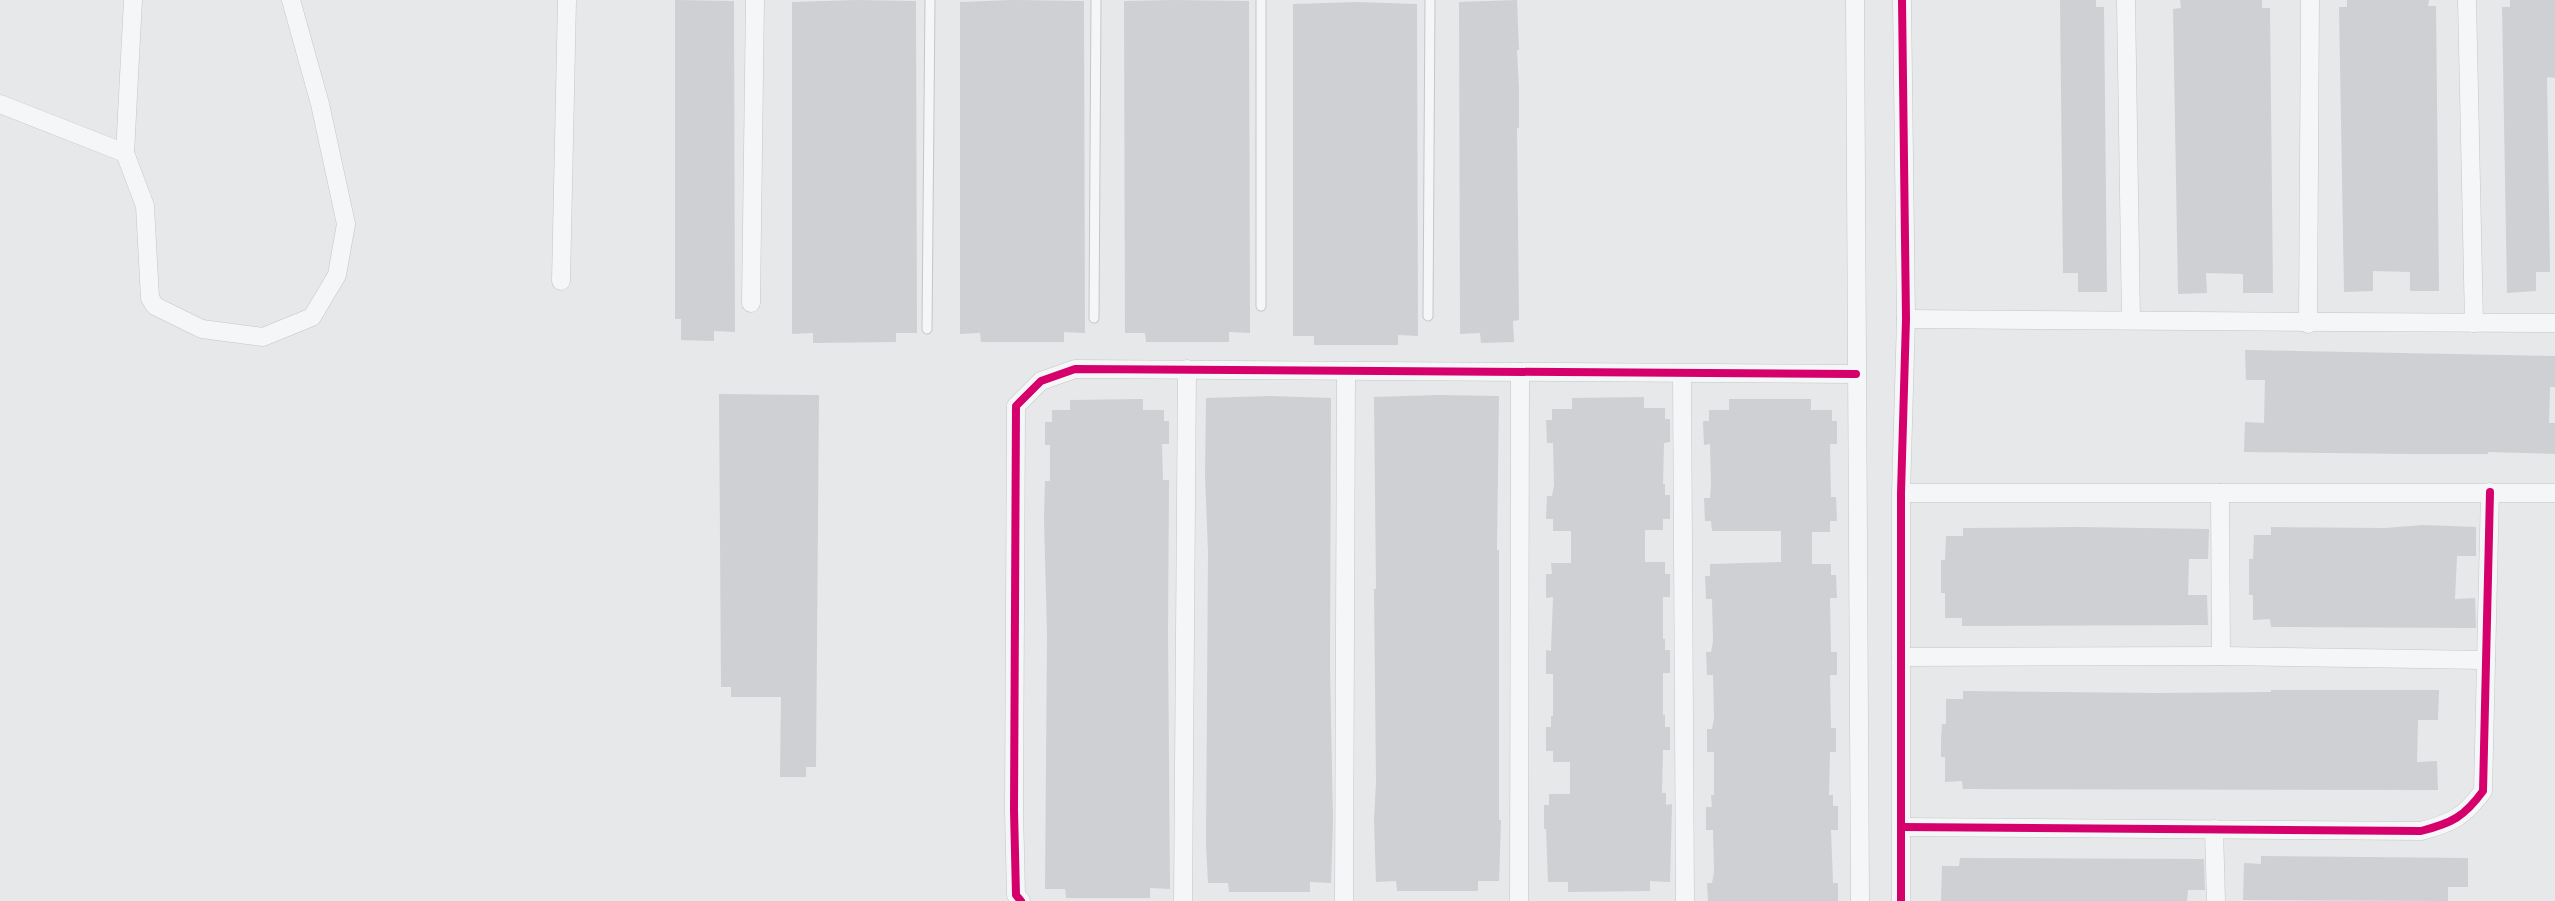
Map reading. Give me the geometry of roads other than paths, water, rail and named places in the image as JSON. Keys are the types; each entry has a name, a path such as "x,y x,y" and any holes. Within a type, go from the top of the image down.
{"street":[{"path":"133,0 125,152 145,206 150,298 155,306 202,329 263,337 312,317 337,275 346,224 320,104 291,0"},
{"path":"561,281 566,0"},
{"path":"750,303 755,0"},
{"path":"1855,0 1860,901"},
{"path":"1901,901 1901,493 1906,319 1902,0"},
{"path":"2126,0 2132,320"},
{"path":"2308,324 2310,0"},
{"path":"2467,0 2474,323"},
{"path":"0,104 125,152"},
{"path":"1906,319 2132,320 2308,324 2555,323"},
{"path":"1021,901 1016,895 1014,810 1016,406 1041,381 1075,369 1856,374"},
{"path":"1182,901 1187,369"},
{"path":"1344,901 1346,371"},
{"path":"1518,901 1520,372"},
{"path":"1682,373 1685,901"},
{"path":"1901,827 2421,831 2443,825 2468,811 2483,791 2490,492"},
{"path":"1901,493 2555,493"},
{"path":"2220,493 2221,656"},
{"path":"1901,657 2221,656 2486,660"},
{"path":"2214,829 2216,901"}],"lane":[{"path":"927,329 930,0"},
{"path":"1094,318 1096,0"},
{"path":"1261,306 1262,0"},
{"path":"1428,316 1430,0"}]}
